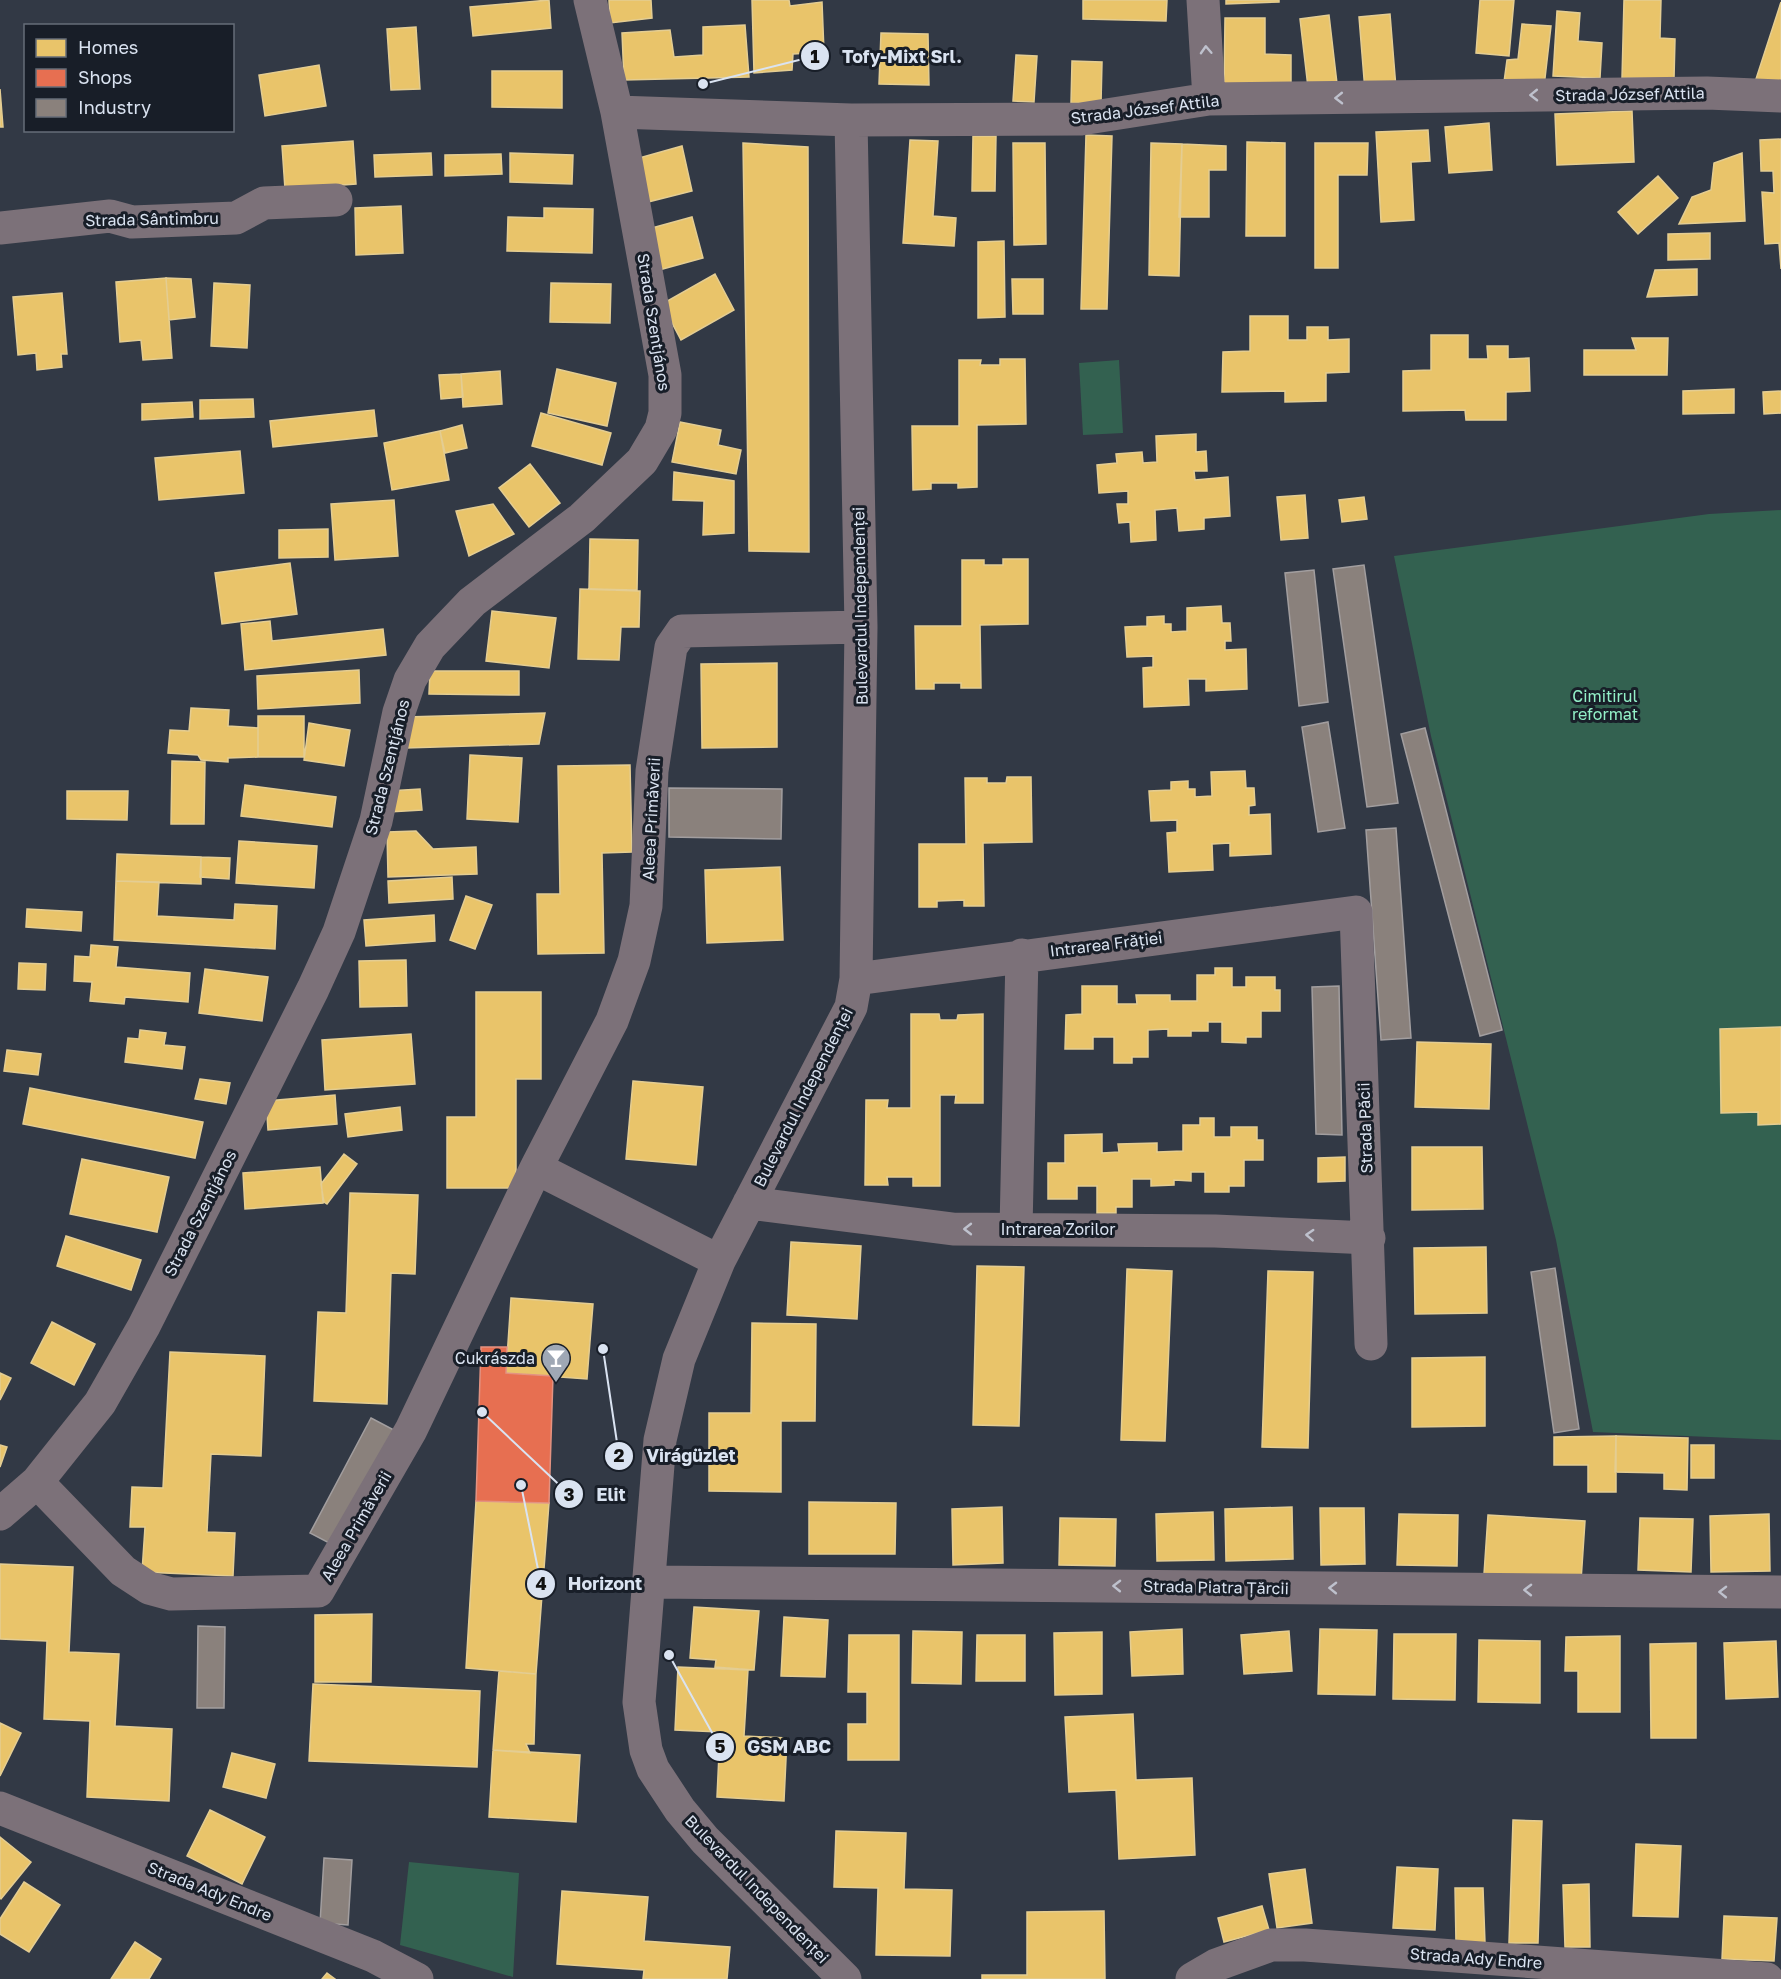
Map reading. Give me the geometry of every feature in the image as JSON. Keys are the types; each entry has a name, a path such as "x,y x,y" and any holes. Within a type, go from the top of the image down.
{"street":[{"name":"Strada Szentjános","path":"0,1514 36,1482 100,1403 144,1326 317,980 339,932 376,821 399,712 411,680 430,646 472,602 582,518 642,461 661,429 667,398 665,375 617,112 590,0"},
{"path":"1203,0 1209,99"},
{"name":"Strada József Attila","path":"617,112 851,120 1081,120 1209,99 1707,93 1781,96"},
{"name":"Bulevardul Independenței","path":"844,1979 705,1840 680,1810 653,1769 646,1750 639,1702 660,1440 680,1359 719,1261 847,1016 856,979 861,627 851,120"},
{"name":"Strada Sântimbru","path":"0,228 110,216 132,222 236,218 264,203 336,200"},
{"name":"Aleea Primăverii","path":"36,1482 123,1571 148,1588 171,1594 318,1591 411,1430 536,1168 612,1021 634,961 646,906 652,771 671,647 676,637 682,631 861,627"},
{"name":"Intrarea Frăției","path":"856,979 1356,912"},
{"name":"Strada Păcii","path":"1356,912 1371,1344"},
{"path":"1016,1229 1022,955"},
{"path":"536,1168 719,1261"},
{"name":"Intrarea Zorilor","path":"748,1203 953,1229 1215,1231 1369,1238"},
{"name":"Strada Piatra Țărcii","path":"650,1582 1781,1592"},
{"name":"Strada Ady Endre","path":"0,1808 373,1956 405,1976"},
{"name":"Strada Ady Endre","path":"1192,1979 1216,1965 1271,1945 1767,1979"}],"green space":[{"path":"1119,360 1123,433 1083,435 1079,363"},
{"name":"Cimitirul reformat","path":"1781,510 1781,1440 1593,1432 1556,1240 1431,736 1394,556 1709,514"},
{"path":"409,1862 519,1873 513,1977 400,1945"}],"building: Homes":[{"path":"549,0 551,28 473,36 470,7"},
{"path":"609,0 651,0 652,18 610,23"},
{"path":"752,0 789,0 790,6 822,2 824,52 793,54 792,70 754,73"},
{"path":"1083,0 1167,0 1166,21 1083,19"},
{"path":"1226,0 1279,0 1279,2 1226,4"},
{"path":"1480,0 1514,0 1509,56 1476,53"},
{"path":"1624,0 1661,0 1660,38 1675,39 1674,79 1622,78"},
{"path":"1781,2 1781,84 1755,82"},
{"path":"1557,11 1580,13 1578,41 1602,43 1600,78 1553,76"},
{"path":"1390,14 1396,88 1365,91 1359,17"},
{"path":"1329,15 1338,92 1309,96 1300,19"},
{"path":"1225,18 1265,18 1265,54 1291,55 1291,91 1224,91"},
{"path":"1522,24 1551,26 1544,87 1504,82 1507,60 1518,59"},
{"path":"745,25 749,77 624,80 622,33 670,30 674,57 703,55 703,27"},
{"path":"416,27 420,89 391,90 387,29"},
{"path":"881,33 928,34 929,85 879,84"},
{"path":"1016,55 1037,56 1034,102 1013,101"},
{"path":"1072,61 1102,62 1101,104 1071,103"},
{"path":"319,65 326,106 265,116 259,75"},
{"path":"492,71 562,71 562,108 492,107"},
{"path":"0,89 3,127 0,127"},
{"path":"1632,111 1634,162 1557,165 1555,114"},
{"path":"1489,123 1492,170 1449,173 1445,127"},
{"path":"1428,130 1430,161 1411,162 1414,220 1381,222 1376,132"},
{"path":"1086,135 1112,136 1107,309 1081,309"},
{"path":"973,136 996,136 995,191 972,191"},
{"path":"1781,139 1781,269 1779,243 1765,244 1762,192 1774,193 1773,171 1761,171 1760,140"},
{"path":"910,140 938,141 933,216 956,218 954,246 903,243"},
{"path":"353,141 356,184 285,189 282,146"},
{"path":"1247,142 1285,143 1285,236 1246,236"},
{"path":"743,143 808,147 809,552 749,551"},
{"path":"1013,143 1045,143 1046,244 1014,245"},
{"path":"1151,143 1182,144 1179,276 1149,275"},
{"path":"1315,143 1368,143 1367,175 1338,175 1338,268 1315,268"},
{"path":"1182,144 1226,146 1226,170 1209,170 1209,217 1179,217"},
{"path":"682,146 692,191 648,202 639,158"},
{"path":"431,153 432,175 375,177 374,155"},
{"path":"510,153 573,155 572,184 510,182"},
{"path":"1742,153 1745,221 1679,224 1692,197 1711,190 1714,163"},
{"path":"501,154 502,174 445,176 445,155"},
{"path":"1658,176 1678,198 1638,234 1618,212"},
{"path":"401,206 403,253 356,255 355,208"},
{"path":"544,208 593,209 592,253 507,251 508,217 544,218"},
{"path":"692,217 703,258 659,270 648,229"},
{"path":"1710,233 1710,259 1668,260 1668,234"},
{"path":"1004,241 1005,317 978,318 978,242"},
{"path":"1697,269 1697,295 1647,297 1655,270"},
{"path":"715,274 734,310 681,340 662,304"},
{"path":"166,278 191,279 195,317 169,320"},
{"path":"166,278 172,358 143,360 141,340 120,342 116,282"},
{"path":"1012,279 1043,279 1043,314 1013,314"},
{"path":"214,283 250,285 247,348 211,346"},
{"path":"551,283 611,284 610,323 550,322"},
{"path":"62,293 67,354 61,354 62,367 37,370 36,353 18,355 13,297"},
{"path":"1250,316 1288,316 1288,340 1307,340 1307,327 1328,327 1328,340 1349,339 1349,372 1326,373 1326,401 1285,402 1285,391 1222,392 1223,352 1250,351"},
{"path":"1431,335 1468,335 1468,359 1488,359 1487,346 1508,346 1508,359 1529,358 1530,391 1506,392 1506,420 1466,420 1465,410 1403,411 1403,371 1431,370"},
{"path":"1632,338 1668,338 1667,375 1584,375 1584,350 1636,350"},
{"path":"1000,359 1025,359 1026,424 977,425 977,487 958,488 958,483 931,483 931,489 913,490 912,426 959,426 959,360 981,360 980,365 1000,365"},
{"path":"557,369 616,383 607,426 548,413"},
{"path":"500,371 502,404 463,407 461,374"},
{"path":"461,374 463,397 441,399 439,375"},
{"path":"1734,389 1734,413 1683,414 1683,391"},
{"path":"1781,391 1781,413 1764,414 1763,392"},
{"path":"253,399 254,417 200,419 200,400"},
{"path":"192,402 193,417 142,420 142,404"},
{"path":"374,410 377,436 273,447 270,421"},
{"path":"541,413 611,433 602,465 532,446"},
{"path":"680,422 721,430 718,445 741,450 736,474 672,462"},
{"path":"462,425 467,448 445,453 440,431"},
{"path":"440,431 449,480 392,490 384,443"},
{"path":"1196,434 1196,452 1206,451 1207,471 1194,471 1195,480 1228,477 1230,516 1204,518 1204,529 1179,531 1177,508 1155,510 1156,540 1131,542 1130,522 1119,523 1117,504 1128,504 1128,491 1099,493 1097,465 1117,463 1116,454 1142,452 1143,463 1157,462 1156,436"},
{"path":"240,451 244,493 159,500 155,458"},
{"path":"530,464 560,503 529,527 499,488"},
{"path":"674,472 734,481 734,533 703,535 704,501 673,500"},
{"path":"1305,495 1308,538 1281,540 1277,497"},
{"path":"1364,497 1367,519 1342,522 1339,500"},
{"path":"394,500 398,556 335,560 331,504"},
{"path":"493,504 514,534 469,556 456,511"},
{"path":"328,529 328,557 279,558 279,530"},
{"path":"590,539 638,540 637,590 589,589"},
{"path":"1003,559 1028,559 1028,624 980,625 981,688 961,688 961,683 934,683 934,689 916,689 915,626 962,626 962,560 984,560 984,565 1003,565"},
{"path":"290,563 297,614 222,624 215,573"},
{"path":"580,589 640,591 639,627 621,627 619,660 578,659"},
{"path":"1221,606 1222,623 1230,623 1231,641 1225,641 1225,650 1246,649 1247,689 1206,691 1206,679 1188,679 1189,705 1144,707 1143,668 1153,667 1153,656 1127,657 1125,627 1147,626 1147,617 1164,616 1164,624 1171,624 1171,632 1187,631 1187,608"},
{"path":"492,611 556,618 549,668 486,661"},
{"path":"270,621 272,641 383,629 386,655 245,670 241,624"},
{"path":"777,663 777,747 702,748 701,664"},
{"path":"359,670 360,703 258,709 257,676"},
{"path":"430,671 519,671 519,695 429,694"},
{"path":"191,708 229,710 228,726 258,728 258,757 228,758 228,762 201,760 198,755 168,753 170,730 189,731"},
{"path":"545,713 539,744 406,748 406,717"},
{"path":"258,716 304,716 304,757 258,757"},
{"path":"309,723 350,730 344,766 304,760"},
{"path":"470,755 522,758 518,822 467,819"},
{"path":"172,761 205,762 204,824 171,824"},
{"path":"630,765 632,852 602,853 604,953 538,954 537,894 560,894 558,766"},
{"path":"1245,771 1246,788 1254,788 1255,805 1249,806 1249,815 1270,814 1271,854 1230,856 1230,843 1212,844 1213,870 1169,872 1167,833 1177,832 1177,820 1151,821 1149,791 1171,790 1171,782 1188,781 1188,789 1195,789 1195,797 1212,796 1211,772"},
{"path":"1007,777 1031,777 1032,842 983,843 984,906 964,906 964,900 937,901 937,907 919,907 919,844 966,844 965,778 987,778 987,783 1006,783"},
{"path":"245,785 336,797 332,827 241,816"},
{"path":"420,789 422,810 389,812 388,791"},
{"path":"67,791 128,791 127,820 67,819"},
{"path":"416,831 433,849 476,847 477,874 388,877 387,832"},
{"path":"239,841 317,846 314,888 236,883"},
{"path":"117,854 201,857 201,884 116,881"},
{"path":"201,857 230,858 229,879 200,877"},
{"path":"780,867 783,940 707,943 705,870"},
{"path":"452,877 453,899 389,903 388,881"},
{"path":"116,881 159,882 157,916 234,920 235,904 277,906 275,949 114,940"},
{"path":"466,896 492,905 475,949 450,940"},
{"path":"27,909 82,912 81,931 26,927"},
{"path":"434,915 435,941 366,946 364,920"},
{"path":"91,945 118,947 116,967 190,973 188,1002 125,997 124,1004 90,1001 92,982 74,981 75,956 90,957"},
{"path":"406,960 407,1006 360,1007 359,961"},
{"path":"19,963 46,964 45,990 18,989"},
{"path":"1215,968 1232,968 1232,987 1246,987 1246,977 1275,977 1275,990 1280,990 1280,1011 1261,1011 1261,1037 1246,1037 1246,1043 1222,1042 1222,1022 1208,1022 1208,1031 1191,1031 1191,1036 1168,1036 1168,1029 1148,1030 1148,1057 1132,1057 1132,1063 1114,1063 1114,1037 1093,1037 1093,1049 1065,1049 1066,1015 1082,1014 1082,986 1117,986 1117,1004 1137,1004 1136,995 1170,995 1170,1001 1197,1001 1197,975 1215,975"},
{"path":"205,969 268,977 262,1021 199,1013"},
{"path":"476,992 541,992 541,1079 516,1079 516,1188 447,1188 447,1117 476,1117"},
{"path":"911,1014 939,1014 940,1020 957,1020 958,1015 983,1014 983,1103 955,1103 956,1095 940,1095 940,1186 913,1186 913,1177 887,1177 888,1185 865,1185 866,1100 888,1100 887,1108 911,1108"},
{"path":"1781,1027 1781,1124 1758,1125 1758,1112 1721,1113 1720,1029"},
{"path":"140,1030 166,1033 164,1045 185,1047 182,1069 125,1062 128,1038 139,1039"},
{"path":"411,1034 415,1084 325,1090 322,1040"},
{"path":"1417,1042 1491,1044 1489,1109 1415,1107"},
{"path":"7,1050 41,1054 38,1075 4,1071"},
{"path":"200,1079 230,1083 226,1104 195,1099"},
{"path":"633,1081 703,1087 696,1165 626,1159"},
{"path":"30,1088 203,1122 195,1158 23,1124"},
{"path":"335,1095 337,1124 268,1130 266,1101"},
{"path":"400,1107 402,1130 348,1137 345,1114"},
{"path":"1200,1118 1214,1118 1214,1137 1231,1137 1231,1127 1257,1127 1257,1140 1263,1140 1263,1160 1244,1160 1244,1186 1229,1186 1229,1192 1205,1192 1205,1172 1191,1172 1191,1181 1174,1180 1174,1185 1151,1186 1151,1179 1132,1179 1132,1207 1116,1207 1116,1213 1097,1213 1097,1186 1077,1186 1077,1199 1048,1199 1048,1163 1065,1163 1065,1135 1102,1134 1102,1153 1119,1152 1118,1144 1157,1143 1157,1152 1183,1151 1183,1125 1200,1125"},
{"path":"1412,1147 1482,1147 1483,1209 1412,1210"},
{"path":"344,1154 357,1164 327,1204 324,1202 321,1184"},
{"path":"1345,1157 1345,1181 1318,1182 1318,1158"},
{"path":"82,1159 169,1177 157,1232 70,1214"},
{"path":"320,1167 323,1203 245,1209 243,1173"},
{"path":"350,1193 418,1195 415,1274 391,1273 387,1404 314,1401 318,1312 346,1313"},
{"path":"66,1236 141,1260 131,1290 57,1266"},
{"path":"791,1242 861,1246 857,1319 787,1315"},
{"path":"1486,1247 1487,1313 1415,1314 1414,1248"},
{"path":"977,1266 1024,1267 1019,1426 973,1425"},
{"path":"1127,1269 1172,1271 1165,1441 1121,1440"},
{"path":"1268,1271 1313,1272 1308,1448 1262,1447"},
{"path":"511,1298 593,1304 587,1379 506,1373"},
{"path":"52,1322 95,1344 74,1385 31,1363"},
{"path":"752,1323 816,1324 815,1421 781,1421 781,1492 709,1491 709,1413 751,1413"},
{"path":"170,1352 265,1356 261,1456 211,1454 207,1532 235,1533 233,1576 142,1572 145,1527 130,1527 132,1487 163,1488"},
{"path":"1485,1357 1485,1426 1412,1427 1412,1358"},
{"path":"0,1373 11,1378 0,1400"},
{"path":"1616,1436 1616,1492 1588,1492 1588,1465 1554,1465 1554,1437"},
{"path":"1616,1436 1688,1438 1687,1490 1664,1489 1664,1473 1615,1472"},
{"path":"0,1445 7,1447 0,1467"},
{"path":"1691,1445 1714,1445 1714,1478 1691,1478"},
{"path":"476,1501 549,1503 536,1674 466,1668"},
{"path":"809,1502 896,1503 895,1554 809,1554"},
{"path":"1002,1507 1003,1563 953,1565 952,1509"},
{"path":"1292,1507 1293,1559 1226,1561 1225,1509"},
{"path":"1320,1508 1364,1508 1365,1564 1321,1565"},
{"path":"1213,1512 1214,1560 1157,1561 1156,1514"},
{"path":"1399,1514 1458,1515 1457,1566 1397,1565"},
{"path":"1769,1514 1770,1571 1711,1572 1710,1516"},
{"path":"1488,1515 1585,1521 1581,1581 1484,1574"},
{"path":"1060,1518 1116,1519 1115,1566 1059,1565"},
{"path":"1640,1518 1693,1519 1691,1572 1638,1570"},
{"path":"0,1564 73,1567 69,1652 119,1654 115,1726 172,1729 169,1801 87,1797 90,1721 44,1719 47,1641 0,1639"},
{"path":"694,1607 759,1611 754,1670 715,1667 716,1660 690,1658"},
{"path":"372,1614 371,1682 315,1682 315,1615"},
{"path":"784,1617 828,1620 825,1677 781,1676"},
{"path":"1182,1629 1183,1674 1132,1676 1130,1632"},
{"path":"1320,1629 1377,1630 1375,1695 1318,1694"},
{"path":"913,1631 962,1632 961,1684 912,1683"},
{"path":"1289,1631 1292,1671 1244,1674 1241,1635"},
{"path":"1102,1632 1102,1694 1055,1695 1054,1633"},
{"path":"1394,1634 1456,1634 1455,1700 1393,1699"},
{"path":"849,1635 899,1635 899,1760 848,1760 848,1724 867,1724 867,1692 848,1692"},
{"path":"977,1635 1025,1635 1025,1681 976,1681"},
{"path":"1620,1636 1620,1712 1578,1712 1578,1671 1565,1671 1566,1637"},
{"path":"1479,1640 1540,1641 1540,1703 1478,1702"},
{"path":"1776,1641 1778,1697 1726,1699 1724,1643"},
{"path":"1696,1643 1696,1738 1651,1738 1650,1644"},
{"path":"678,1667 748,1670 744,1736 787,1738 784,1801 717,1797 720,1732 675,1730"},
{"path":"499,1671 536,1674 534,1744 526,1744 530,1753 493,1750"},
{"path":"313,1684 480,1691 477,1767 309,1761"},
{"path":"1133,1714 1136,1780 1192,1778 1195,1855 1119,1859 1116,1790 1069,1792 1065,1717"},
{"path":"0,1723 21,1733 0,1776"},
{"path":"493,1750 580,1755 576,1822 489,1817"},
{"path":"232,1753 275,1764 266,1798 223,1787"},
{"path":"210,1810 265,1837 242,1884 187,1856"},
{"path":"1513,1820 1542,1821 1538,1943 1509,1943"},
{"path":"836,1831 906,1833 904,1889 952,1890 950,1956 876,1955 878,1888 834,1887"},
{"path":"0,1837 31,1862 1,1899 0,1898"},
{"path":"1636,1844 1681,1846 1678,1917 1633,1916"},
{"path":"1397,1867 1438,1869 1435,1930 1393,1928"},
{"path":"1305,1869 1312,1923 1277,1928 1269,1874"},
{"path":"24,1882 60,1905 29,1952 0,1934 0,1919"},
{"path":"1589,1884 1590,1947 1565,1947 1563,1885"},
{"path":"1455,1888 1483,1888 1485,1943 1456,1943"},
{"path":"562,1891 648,1897 644,1941 730,1947 727,1979 643,1979 644,1970 557,1964"},
{"path":"1262,1906 1269,1930 1224,1942 1218,1918"},
{"path":"1104,1911 1105,1979 982,1979 982,1975 1027,1975 1027,1912"},
{"path":"1724,1916 1777,1918 1774,1961 1722,1959"},
{"path":"135,1942 161,1959 149,1979 111,1979"},
{"path":"327,1973 335,1979 322,1979"}],"building: Shops":[{"path":"481,1347 507,1347 506,1373 553,1376 549,1503 476,1501"}],"building: Industry":[{"path":"1364,565 1398,803 1367,807 1333,569"},
{"path":"1314,570 1328,702 1299,706 1285,573"},
{"path":"1328,722 1345,828 1318,832 1302,727"},
{"path":"1425,728 1502,1030 1480,1036 1401,734"},
{"path":"669,788 782,789 781,839 669,837"},
{"path":"1396,828 1411,1038 1381,1040 1366,830"},
{"path":"1339,986 1342,1135 1316,1134 1312,987"},
{"path":"1555,1268 1579,1429 1554,1433 1531,1272"},
{"path":"371,1418 394,1430 333,1545 310,1533"},
{"path":"198,1626 225,1627 224,1708 197,1708"},
{"path":"324,1858 352,1860 348,1925 320,1923"}],"place":[{"name":"Tofy-Mixt Srl.","path":"703,84"},
{"name":"Virágüzlet","path":"603,1349"},
{"name":"Cukrászda","path":"556,1384"},
{"name":"Elit","path":"482,1412"},
{"name":"Horizont","path":"521,1485"},
{"name":"GSM ABC","path":"669,1655"}]}
